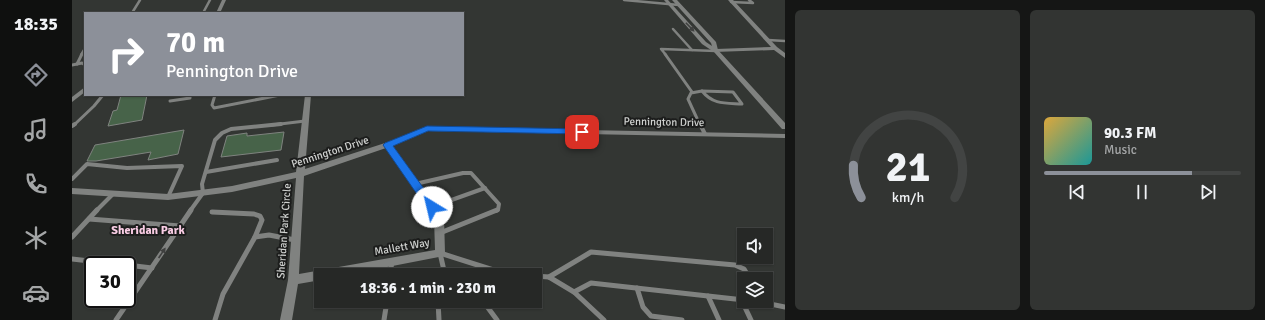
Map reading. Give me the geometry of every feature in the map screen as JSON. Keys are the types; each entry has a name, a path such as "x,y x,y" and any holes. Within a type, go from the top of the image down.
{"street":[{"path":"218,12 224,0"},
{"path":"666,0 704,43 718,53 785,127"},
{"path":"674,0 714,43 718,53"},
{"path":"730,1 785,56"},
{"path":"718,53 763,52 776,48"},
{"path":"72,100 84,89"},
{"name":"Sheridan Park Circle","path":"286,320 293,280 300,174 309,96"},
{"name":"Pennington Drive","path":"72,191 168,197 232,189 300,174 388,145 427,129 785,136"},
{"name":"Mallett Way","path":"293,280 440,253 439,217 388,145"}],"lane":[{"path":"133,12 140,0"},
{"path":"204,12 210,0"},
{"path":"624,0 678,5"},
{"path":"730,1 753,3 749,0"},
{"path":"673,29 692,50"},
{"path":"768,40 785,41"},
{"path":"692,92 661,49 718,53"},
{"path":"77,64 84,50"},
{"path":"72,65 84,65"},
{"path":"702,91 706,98 712,103 742,104 733,92 702,91 692,92 689,94 688,99 705,134"},
{"path":"72,126 94,106 102,96"},
{"path":"170,101 190,98 190,96"},
{"path":"215,96 212,105 214,108 275,96"},
{"path":"116,320 203,193 202,184 215,140 222,133 231,129 305,121"},
{"path":"206,172 277,160"},
{"path":"72,179 87,164 127,168 182,166 168,197"},
{"path":"415,184 468,172 473,175 499,204 498,210 440,233"},
{"path":"432,207 485,188"},
{"path":"72,237 113,194"},
{"path":"212,212 254,214 260,216 262,220 255,237 223,294 215,320"},
{"path":"89,219 180,226"},
{"path":"255,237 269,235 296,240"},
{"path":"549,277 591,252 735,265 744,269 746,272"},
{"path":"440,253 444,268"},
{"path":"440,253 487,268"},
{"path":"72,259 84,260"},
{"path":"391,268 392,261"},
{"path":"136,266 152,268"},
{"path":"542,276 549,277 574,292 604,320"},
{"path":"574,292 591,282 737,299"},
{"path":"637,288 643,310 651,316 682,320"},
{"path":"708,296 718,320"},
{"path":"773,304 785,307"},
{"path":"384,320 386,308"},
{"path":"438,308 439,320"},
{"path":"488,308 497,320"},
{"path":"746,308 751,320"}],"building":[{"path":"121,96 147,96 142,120 108,126 113,111 117,110"},
{"path":"184,130 178,154 148,160 151,152 96,161 87,161 95,145"},
{"path":"284,132 281,150 221,157 227,136 247,133 247,136"}],"district":[{"name":"Sheridan Park","path":"148,230"}],"route":[{"path":"432,207 388,145 427,129 582,132"}]}
